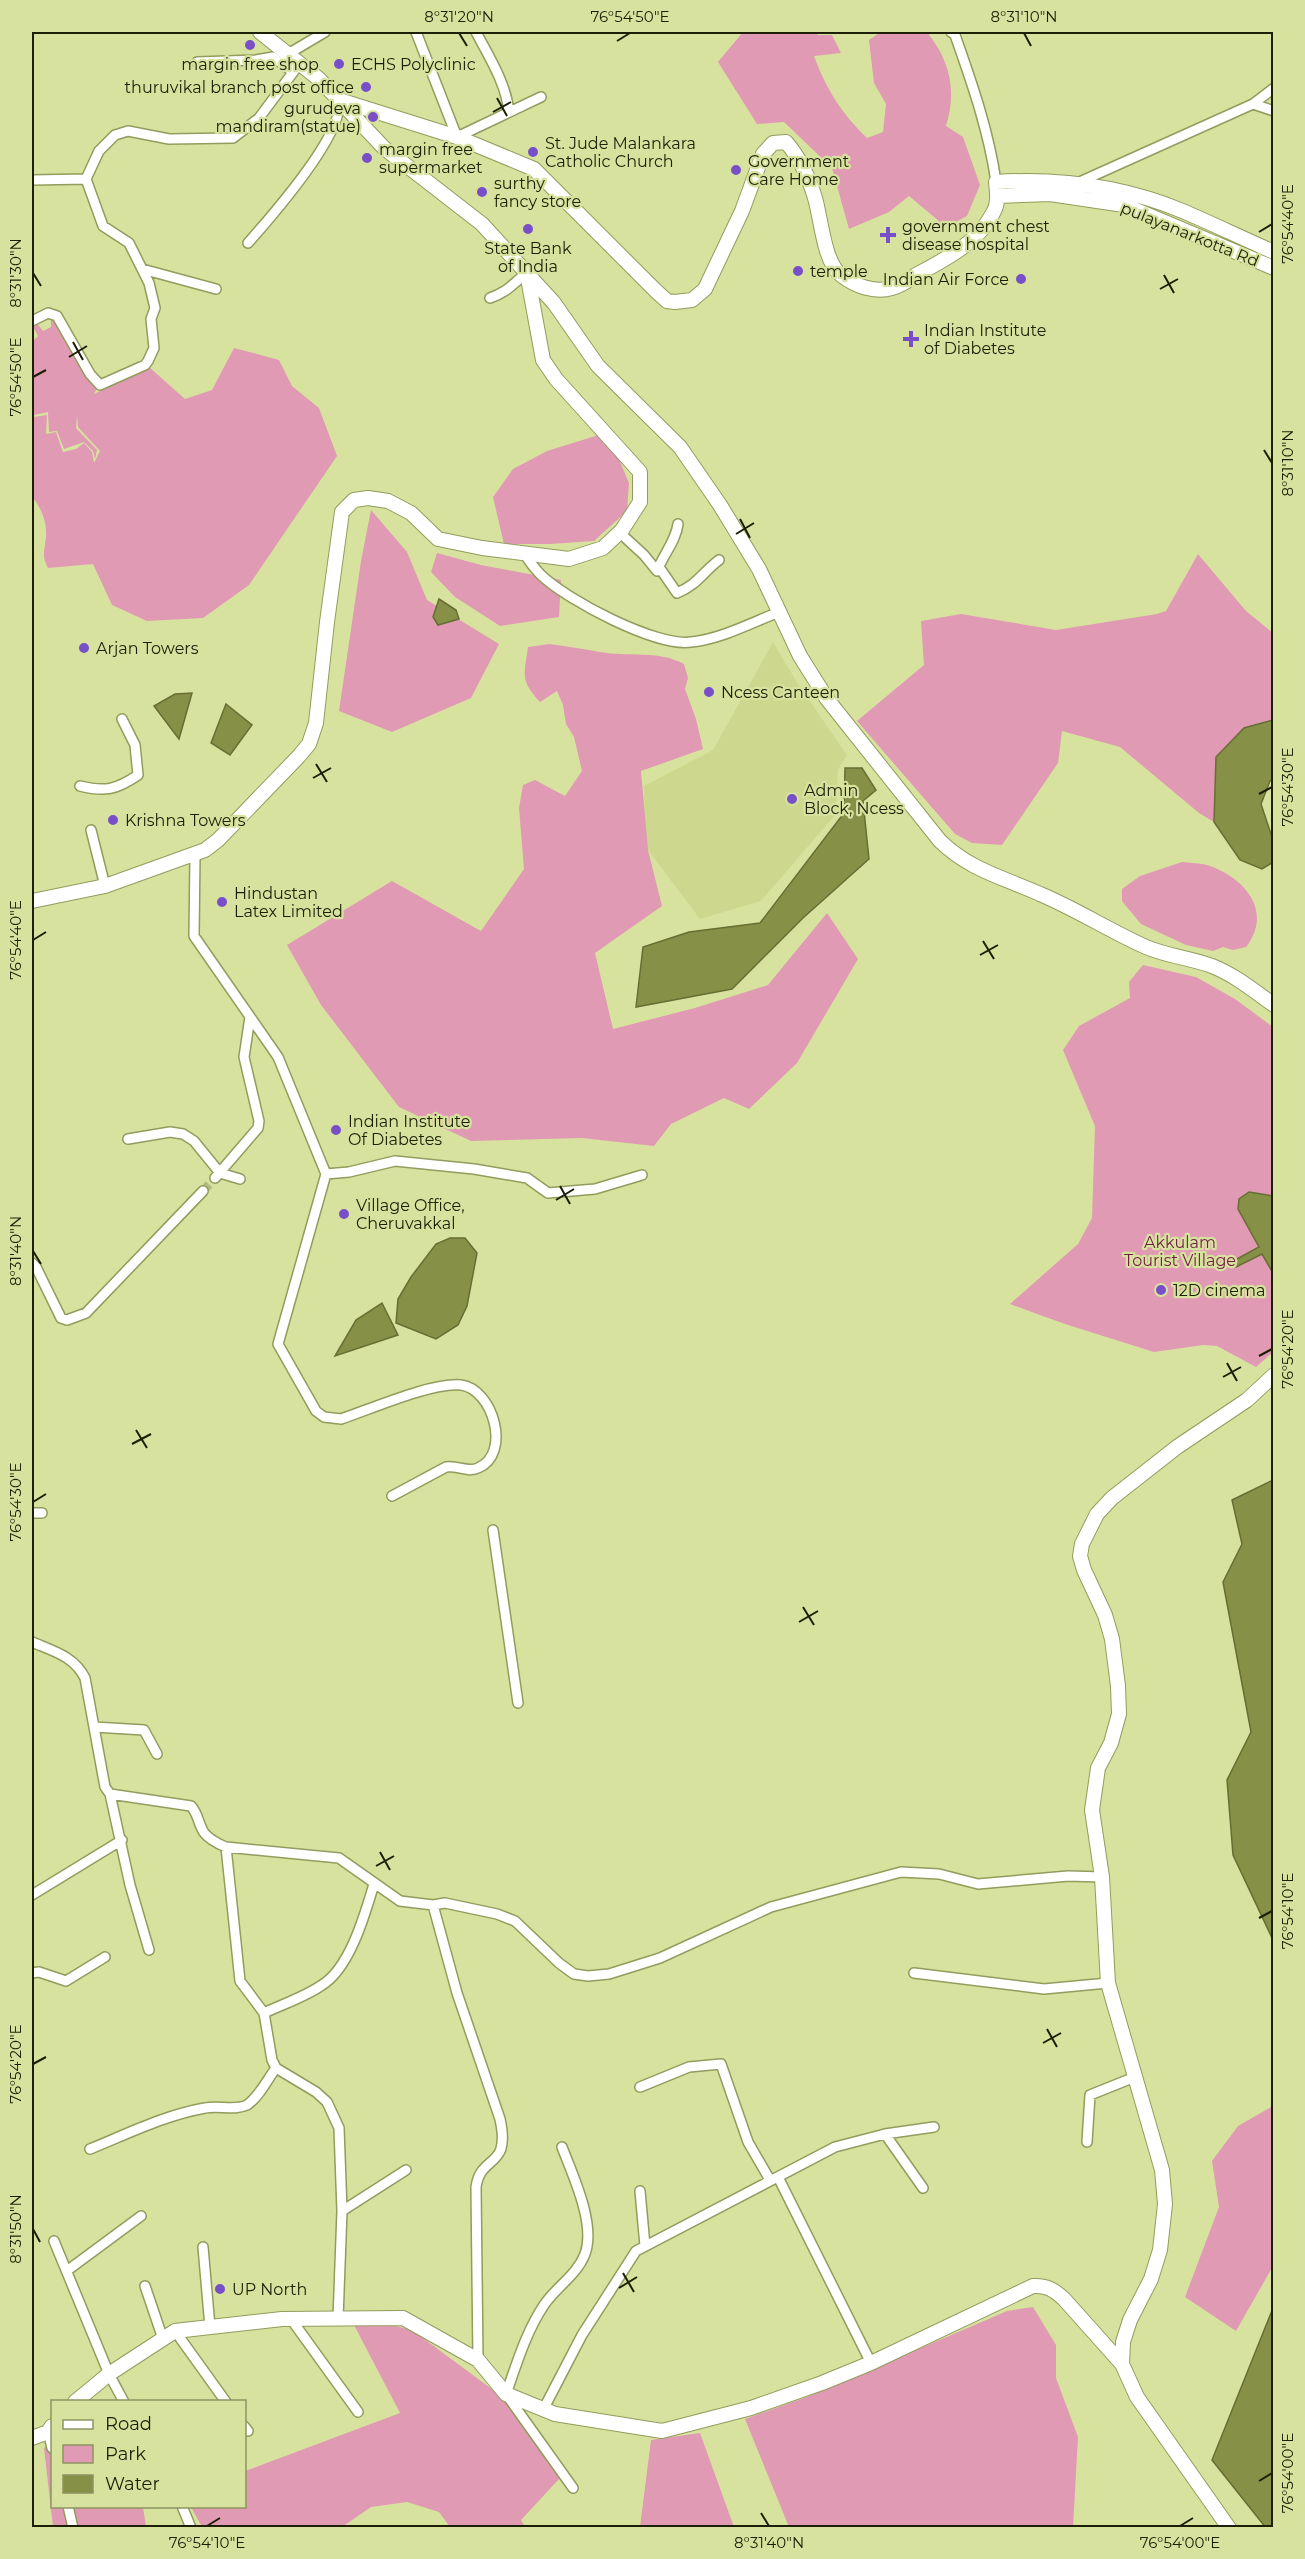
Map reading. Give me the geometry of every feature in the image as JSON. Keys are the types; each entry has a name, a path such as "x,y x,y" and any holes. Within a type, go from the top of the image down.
{"main road":[{"path":"260,32 288,54 296,67 339,100 384,148 482,224 554,303 598,366 680,447 759,569 800,656 827,699 940,841 957,858 975,868 1058,901 1107,929 1149,948 1212,966 1238,979 1274,1005"},
{"path":"339,100 457,137 534,169 667,301 692,300 705,289 742,211 763,154 773,143 786,142 798,155 815,197 832,264 839,274 861,287 872,290 893,288 948,259 987,223 994,212 998,196 996,182 1025,180 1117,190 1183,211 1274,252"},
{"name":"pulayanarkotta Rd","path":"998,196 1050,194 1124,205 1274,268"},
{"path":"32,901 105,886 195,855 218,840 309,744 316,723 342,512 354,500 368,498 388,501 411,513 438,539 524,554 569,559 603,548 619,532 640,502 640,472 606,432 568,394 543,360 527,273"},
{"path":"1122,2364 1123,2343 1130,2319 1151,2279 1160,2250 1165,2204 1162,2170 1108,1983 1102,1877 1092,1810 1098,1768 1111,1743 1119,1714 1118,1686 1112,1639 1105,1615 1080,1556 1082,1544 1097,1514 1112,1498 1177,1447 1247,1400 1274,1375"},
{"path":"77,2400 109,2374 169,2335 210,2327 291,2319 403,2318 478,2360 506,2394 555,2414 662,2431 752,2408 871,2363 1033,2286 1044,2285 1064,2299 1122,2364 1137,2397 1229,2528"},
{"path":"32,2438 50,2429"}],"street":[{"path":"288,54 325,32"},
{"path":"416,32 457,137 541,97"},
{"path":"476,32 497,72 508,112"},
{"path":"951,32 955,35 972,84 993,159 996,182"},
{"path":"32,321 48,313 57,316 95,383 105,385 145,365 154,348 151,319 155,309 149,283 129,243 103,226 86,179 99,151 115,135 128,131 169,140 233,138 259,118 296,67 273,57 256,60 197,62"},
{"path":"1050,194 1253,104 1274,88"},
{"path":"248,243 270,219 315,159 339,117 339,100"},
{"path":"1253,104 1274,111"},
{"path":"32,180 86,179"},
{"path":"142,269 216,289"},
{"path":"490,298 506,292 514,282 527,273"},
{"path":"619,532 644,555 657,571 664,552 677,535 678,524"},
{"path":"524,554 541,575 581,603 630,627 668,641 689,643 706,640 779,612"},
{"path":"658,567 677,593 692,587 705,571 719,560"},
{"path":"80,786 102,791 127,782 138,775 135,745 122,719"},
{"path":"91,830 105,886"},
{"path":"195,855 194,936 278,1057 326,1174 278,1344 316,1411 324,1417 341,1419 442,1386 464,1385 480,1397 490,1411 496,1433 492,1456 479,1468 472,1470 454,1466 446,1467 392,1496"},
{"path":"218,1176 258,1128 259,1121 244,1057 250,1017"},
{"path":"128,1139 170,1132 183,1134 194,1141 218,1176 240,1179"},
{"path":"326,1174 349,1172 395,1161 474,1169 527,1178 548,1193 595,1189 642,1175"},
{"path":"32,1263 61,1318 67,1320 86,1313 203,1191"},
{"path":"32,1513 42,1513"},
{"path":"493,1530 518,1702"},
{"path":"32,1642 62,1654 79,1666 85,1678 105,1787 110,1794 122,1840 130,1885 149,1950"},
{"path":"94,1727 144,1730 157,1754"},
{"path":"110,1794 190,1806 199,1815 202,1830 218,1844 226,1847 339,1858 400,1901 455,1905 497,1914 515,1921 559,1963 574,1974 588,1976 609,1974 660,1958 771,1907 902,1872 939,1874 978,1884 1068,1876 1102,1877"},
{"path":"32,1895 122,1840"},
{"path":"226,1847 240,1981 264,2013 272,2060 276,2068 316,2092 334,2114 339,2128 342,2211 338,2319"},
{"path":"264,2013 325,1984 343,1962 366,1910 374,1884"},
{"path":"433,1905 457,1993 504,2136 501,2152 480,2175 476,2187 478,2360"},
{"path":"32,1973 39,1972 66,1981 105,1957"},
{"path":"914,1973 1044,1989 1108,1983"},
{"path":"640,2087 689,2067 721,2064 748,2142 774,2178 871,2363"},
{"path":"90,2149 154,2123 195,2110 206,2107 243,2106 255,2098 276,2068"},
{"path":"1087,2142 1090,2096 1135,2077"},
{"path":"543,2409 582,2335 636,2251 835,2147 885,2134 934,2127"},
{"path":"885,2134 923,2187"},
{"path":"562,2147 582,2199 587,2237 585,2254 579,2265 539,2314 522,2347 506,2394 573,2488"},
{"path":"342,2211 406,2170"},
{"path":"640,2191 645,2246"},
{"path":"68,2270 141,2216"},
{"path":"54,2241 68,2270 109,2374 123,2400"},
{"path":"203,2247 210,2327"},
{"path":"145,2286 169,2335 224,2400"},
{"path":"291,2319 358,2412"},
{"path":"68,2508 73,2528"},
{"path":"183,2508 191,2528"}],"shaded area":[{"path":"773,642 798,684 847,755 838,770 836,814 761,901 700,919 645,846 644,786 713,750"}],"green space":[{"path":"743,32 814,32 818,35 832,35 841,53 814,56 836,100 867,138 883,132 886,104 874,83 869,40 881,32 927,32 941,54 949,76 951,100 946,126 963,137 980,185 967,216 946,227 909,196 889,212 849,229 832,168 784,122 757,124 718,62"},
{"path":"53,317 96,390 94,394 149,367 185,399 212,390 234,348 279,360 292,386 319,408 337,456 249,585 203,618 147,621 112,605 93,564 48,568 46,564 44,556 46,525 41,510 32,497 32,412 33,417 47,415 46,434 56,432 63,452 76,449 84,443 92,452 94,463 100,451 78,427 77,416 76,428 97,450 95,459 93,451 84,442 64,449 57,431 49,432 48,412 34,415 32,336 34,340 38,336 32,325 36,322 43,331 51,327"},
{"path":"602,434 616,452 629,483 627,511 594,541 504,544 493,497 513,469 547,451"},
{"path":"371,510 407,552 427,600 499,644 471,698 392,732 339,711 361,561"},
{"path":"437,553 481,565 561,580 559,617 500,626 455,597 431,572"},
{"path":"1198,554 1246,611 1273,633 1273,720 1244,728 1216,757 1214,822 1199,813 1120,747 1062,731 1058,763 1002,845 972,843 955,834 857,721 924,665 921,621 961,614 1056,630 1157,614 1166,611"},
{"path":"549,644 611,653 654,655 684,664 688,678 685,689 696,719 703,749 641,771 648,850 662,906 595,953 613,1029 695,1008 768,985 827,913 858,959 797,1063 749,1109 724,1098 671,1124 654,1146 582,1138 471,1141 399,1107 321,1005 287,945 392,881 481,931 524,869 519,808 523,785 535,780 565,796 582,771 574,737 566,724 563,705 557,691 540,702 526,683 528,647"},
{"path":"1182,862 1210,866 1223,872 1235,879 1252,898 1257,921 1254,934 1246,947 1233,950 1223,947 1213,951 1186,945 1141,924 1122,901 1122,889 1140,876"},
{"name":"Akkulam Tourist Village","path":"1143,965 1196,977 1235,999 1273,1027 1273,1352 1256,1367 1217,1346 1203,1345 1154,1352 1010,1304 1078,1244 1092,1218 1095,1126 1063,1050 1079,1026 1130,998 1129,982"},
{"path":"1273,2106 1273,2266 1236,2331 1185,2297 1219,2207 1212,2161 1238,2126"},
{"path":"1033,2307 1056,2345 1056,2378 1078,2437 1073,2528 789,2527 745,2419 807,2397 1007,2311"},
{"path":"379,2322 412,2330 508,2401 560,2478 521,2520 525,2527 450,2527 439,2512 407,2502 371,2507 342,2527 202,2527 192,2508 246,2508 246,2471 400,2413 354,2325"},
{"path":"700,2433 734,2527 640,2527 651,2440"},
{"path":"51,2443 51,2508 143,2508 146,2527 53,2527 44,2448"}],"water":[{"path":"439,599 456,610 459,619 438,625 433,617"},
{"path":"192,693 179,739 154,706 175,694"},
{"path":"226,704 252,725 230,755 211,743"},
{"path":"1273,720 1273,780 1270,781 1261,804 1272,837 1272,863 1262,869 1240,860 1214,822 1216,757 1244,728"},
{"path":"845,768 862,768 876,790 863,801 869,859 803,918 732,989 636,1007 643,947 689,932 760,923 844,813"},
{"path":"1249,1192 1273,1196 1273,1273 1262,1254 1236,1267 1233,1261 1259,1247 1238,1209 1239,1199"},
{"path":"450,1238 465,1238 477,1253 467,1306 458,1325 436,1339 396,1323 398,1299 411,1277 436,1244"},
{"path":"382,1303 398,1335 335,1356 356,1320"},
{"path":"1273,1480 1273,1940 1233,1855 1227,1780 1251,1732 1223,1582 1242,1544 1232,1500"},
{"path":"1273,2308 1274,2527 1266,2528 1212,2460"}],"tunnel":[{"path":"203,1191 215,1178"}],"place":[{"name":"margin free shop","path":"250,45"},
{"name":"ECHS Polyclinic","path":"339,64"},
{"name":"thuruvikal branch post office","path":"366,87"},
{"name":"gurudeva mandiram(statue)","path":"373,117"},
{"name":"St. Jude Malankara Catholic Church","path":"533,152"},
{"name":"margin free supermarket","path":"367,158"},
{"name":"Government Care Home","path":"736,170"},
{"name":"surthy fancy store","path":"482,192"},
{"name":"State Bank of India","path":"528,229"},
{"name":"government chest disease hospital","path":"888,235"},
{"name":"temple","path":"798,271"},
{"name":"Indian Air Force","path":"1021,279"},
{"name":"Indian Institute of Diabetes","path":"911,339"},
{"name":"Arjan Towers","path":"84,648"},
{"name":"Ncess Canteen","path":"709,692"},
{"name":"Admin Block, Ncess","path":"792,799"},
{"name":"Krishna Towers","path":"113,820"},
{"name":"Hindustan Latex Limited","path":"222,902"},
{"name":"Indian Institute Of Diabetes","path":"336,1130"},
{"name":"Village Office, Cheruvakkal","path":"344,1214"},
{"name":"12D cinema","path":"1161,1290"},
{"name":"UP North","path":"220,2289"}]}
